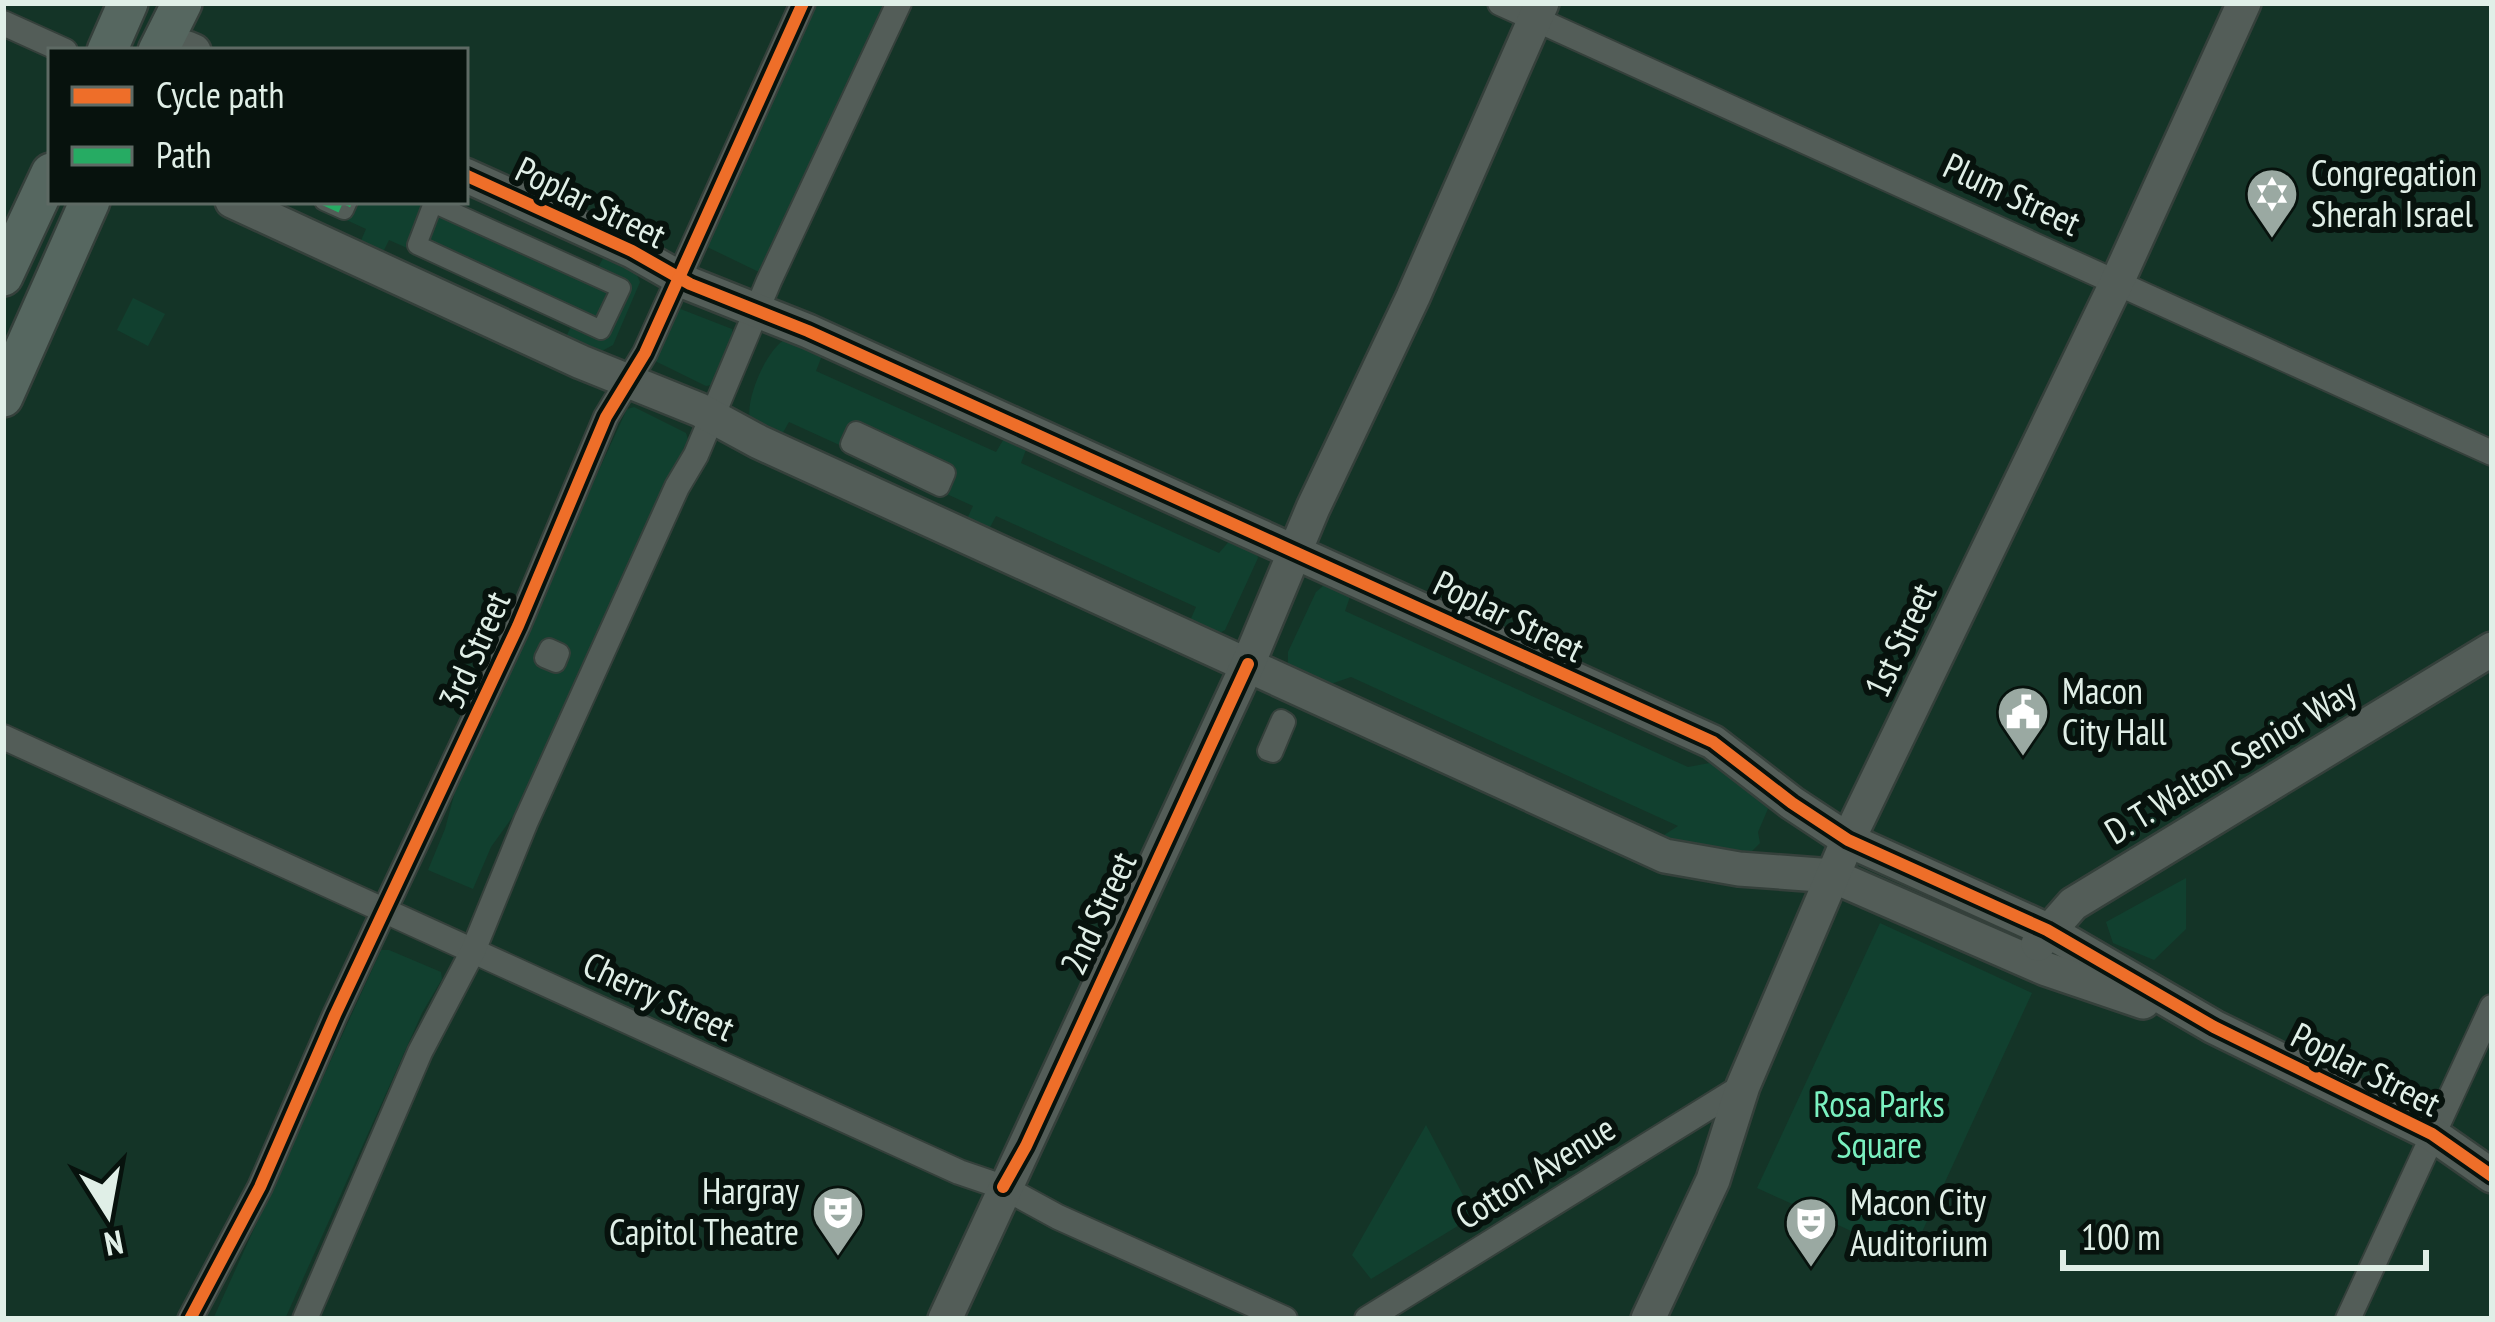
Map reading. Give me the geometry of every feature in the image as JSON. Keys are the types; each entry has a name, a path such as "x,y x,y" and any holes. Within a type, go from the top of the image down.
{"main road":[{"path":"108,48 128,3"},
{"path":"160,48 182,3"},
{"path":"3,276 48,179"},
{"path":"3,397 90,204"}],"street":[{"name":"3rd Street","path":"190,1319 260,1187 518,626 606,417 644,353 803,3"},
{"path":"305,1319 420,1052 472,951 546,777 899,3"},
{"name":"Plum Street","path":"1500,3 1538,11 2492,453"},
{"name":"1st Street","path":"1648,1319 1714,1180 1743,1086 1848,840 2117,283 2244,3"},
{"name":"2nd Street","path":"945,1319 1248,664 1313,508 1413,297 1538,11"},
{"path":"3,23 58,48"},
{"name":"Poplar Street","path":"468,176 632,251 676,277 808,331 1712,742 1848,840 2047,930 2214,1027 2432,1134 2492,1176"},
{"name":"Poplar Street","path":"239,204 581,362 713,416 767,446 1665,856 1739,869 1833,876 2026,961 2214,1027"},
{"path":"433,204 417,244 602,330 621,288 435,204"},
{"path":"856,431 946,473 940,487 850,444 856,431"},
{"name":"D. T. Walton Senior Way","path":"2026,961 2073,904 2492,649"},
{"name":"Cherry Street","path":"3,737 959,1172 1003,1187 1058,1217 1285,1319"},
{"path":"2348,1319 2492,1006"},
{"name":"Cotton Avenue","path":"1367,1319 1743,1086"}],"shaded area":[{"path":"3,3 2492,3 2492,1319 3,1319"}],"green space":[{"path":"815,3 884,3 864,64 761,273 703,245"},
{"path":"312,204 454,204 597,269 605,255 635,270 640,282 613,345 600,352 566,337 573,322 389,240 381,256 359,245 366,229"},
{"path":"133,298 165,314 148,346 117,330"},
{"path":"678,308 732,329 712,385 653,360"},
{"path":"786,339 823,353 816,371 996,452 1005,437 1027,447 1021,463 1219,553 1231,539 1257,552 1225,630 1216,635 1190,621 1196,607 996,516 987,533 966,521 973,506 789,422 781,436 750,420 759,375"},
{"path":"634,407 686,433 688,439 524,801 491,847 473,889 428,870 461,769 627,409"},
{"path":"1323,586 1351,594 1345,611 1688,767 1715,762 1770,804 1758,832 1760,843 1749,854 1670,841 1664,835 1678,826 1351,677 1328,685 1293,670 1288,666 1288,652"},
{"path":"2186,878 2186,929 2154,960 2113,943 2106,922"},
{"name":"Rosa Parks Square","path":"1880,923 2032,993 1910,1258 1757,1188"},
{"path":"381,950 441,972 442,979 422,1013 285,1319 213,1319"},
{"path":"1426,1125 1474,1216 1371,1279 1352,1255"}],"marked path":[{"path":"331,204 344,210 347,204"}],"cycle path":[{"path":"190,1319 260,1187 335,1015 518,626 606,417 645,353 803,3"},
{"path":"468,176 632,251 690,284 808,331 1713,742 1848,840 2047,930 2214,1027 2432,1134 2492,1176"},
{"path":"1003,1187 1248,664"}],"place":[{"name":"Congregation Sherah Israel","path":"2272,240"},
{"name":"Macon City Hall","path":"2023,758"},
{"name":"Hargray Capitol Theatre","path":"838,1258"},
{"name":"Macon City Auditorium","path":"1811,1269"}]}
